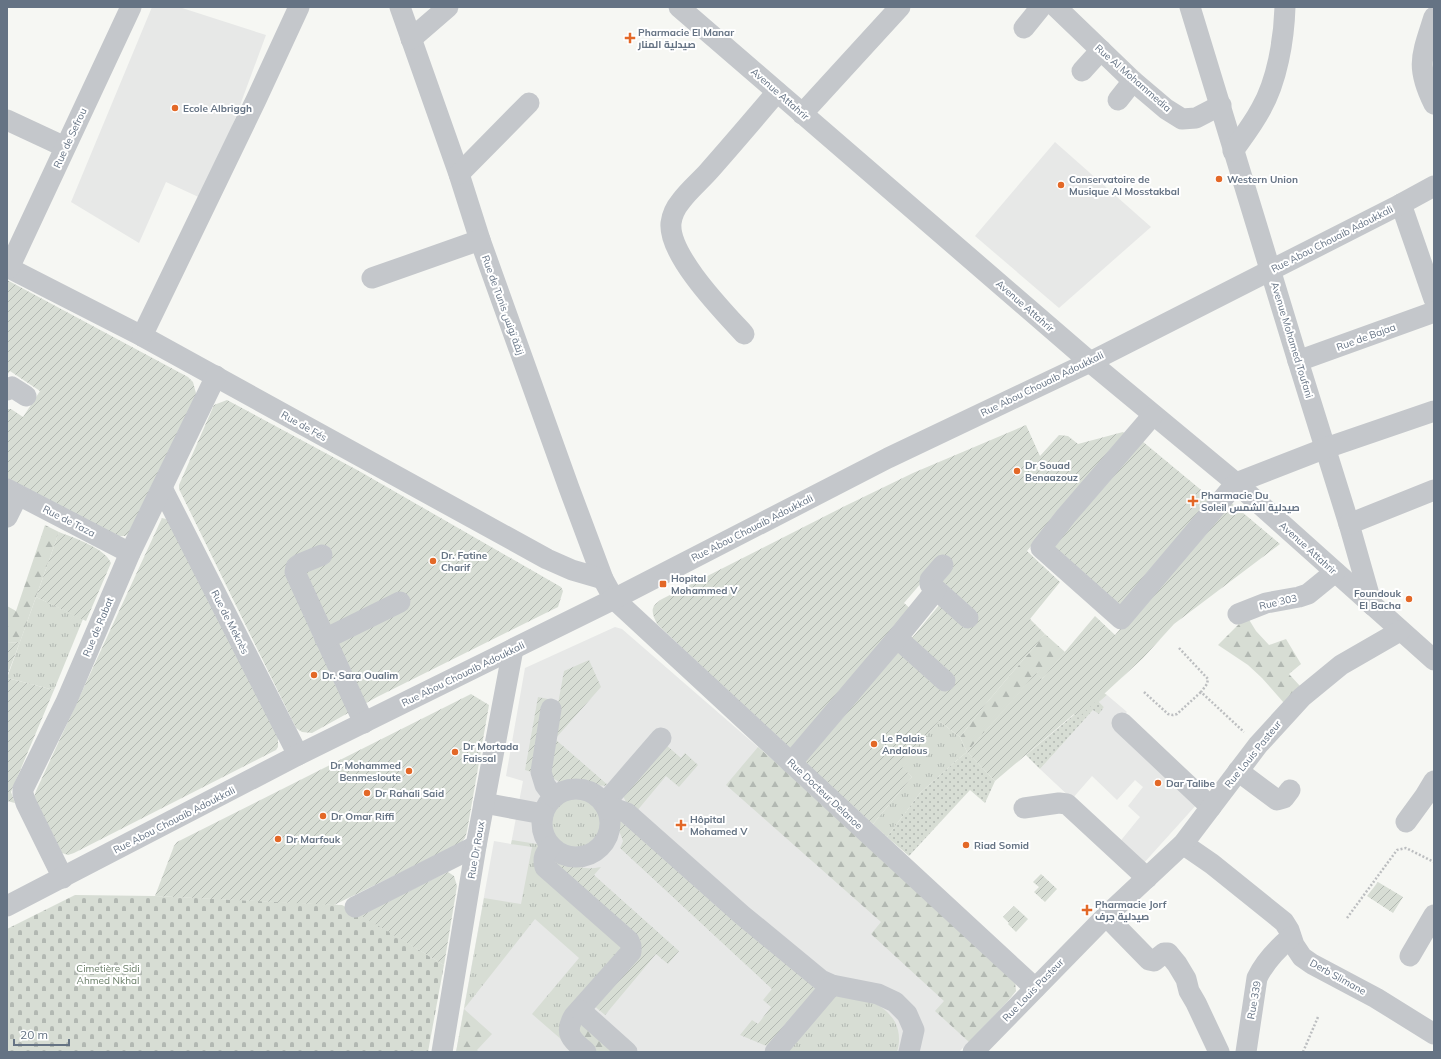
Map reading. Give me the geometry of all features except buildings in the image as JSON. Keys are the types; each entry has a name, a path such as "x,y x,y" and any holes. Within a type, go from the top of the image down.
{"street":[{"name":"Rue de Sefrou","path":"8,267 131,7"},
{"path":"142,336 256,100 299,7"},
{"name":"Rue de Tunis زنقة تونس","path":"400,7 459,174 480,240 603,579 614,599"},
{"path":"411,39 448,7"},
{"name":"Avenue Attahrir","path":"679,7 1090,362 1236,483 1434,660"},
{"path":"802,114 900,7"},
{"path":"1024,28 1041,7"},
{"name":"Rue Al Mohammedia","path":"1056,7 1133,81 1166,110 1182,119 1196,118 1221,105"},
{"name":"Avenue Mohamed Toufani","path":"1190,7 1298,362 1326,448 1372,605"},
{"path":"1233,151 1261,109 1272,84 1279,55 1285,7"},
{"path":"1434,17 1422,54 1421,67 1424,81 1434,104"},
{"path":"1082,71 1101,50"},
{"path":"1118,100 1133,81"},
{"path":"744,334 719,307 680,255 672,235 671,223 673,214 681,201 777,92"},
{"path":"459,174 529,103"},
{"path":"7,120 65,147"},
{"name":"Rue Abou Chouaib Adoukkali","path":"7,906 298,755 614,599 888,458 1090,362 1434,186"},
{"path":"1401,204 1434,299"},
{"path":"372,278 480,240"},
{"name":"Rue de Fés","path":"8,267 216,376 547,559 572,570 603,579"},
{"name":"Rue de Bajaa","path":"1298,362 1434,312"},
{"name":"Rue de Rabat","path":"63,878 26,803 23,788 66,702 130,553 216,376"},
{"path":"1153,415 1066,516 1041,548 1121,619 1236,483 1326,448 1434,412"},
{"name":"Rue de Meknès","path":"162,488 298,755"},
{"path":"1349,524 1434,490"},
{"path":"7,517 12,492"},
{"name":"Rue de Taza","path":"12,492 130,553"},
{"path":"322,555 300,564 296,567 295,572 364,723"},
{"path":"943,565 930,580 930,584 968,618"},
{"name":"Rue 303","path":"1238,614 1266,602 1299,597 1308,594 1335,572"},
{"path":"791,763 936,590"},
{"name":"Rue Docteur Delanoe","path":"614,599 1035,988"},
{"path":"325,639 400,602"},
{"name":"Rue Louis Pasteur","path":"973,1052 1106,916 1183,844 1258,745 1302,697 1335,669 1400,631"},
{"path":"897,638 945,681"},
{"name":"Rue Dr Roux","path":"442,1052 476,846 513,649"},
{"path":"551,709 542,772 546,785 554,797"},
{"path":"1122,723 1211,807"},
{"path":"605,806 661,738"},
{"path":"1238,771 1277,800 1284,798 1290,790"},
{"path":"1406,822 1425,796 1434,780"},
{"path":"570,789 581,789 592,792 601,799 605,806 610,820 609,831 604,841 597,849 587,855 576,857 565,855 551,846 547,841 543,830 543,814 554,797 560,793 570,789"},
{"path":"484,803 543,814"},
{"path":"1024,808 1059,803 1067,804 1147,878"},
{"path":"605,806 627,813 742,915 821,980 832,985 878,994 895,1002 907,1014 914,1030 909,1052"},
{"name":"Derb Slimane","path":"1183,844 1235,882 1284,922 1294,945 1302,957 1312,964 1376,998 1434,1034"},
{"path":"355,907 476,846"},
{"path":"551,846 544,856 543,861 545,867 629,941 631,946 631,952 575,1016 569,1028 570,1036 586,1052"},
{"path":"1410,956 1434,915"},
{"path":"1106,916 1149,960 1154,961 1159,956 1168,952 1178,964 1186,979 1189,992 1196,1003 1219,1052"},
{"name":"Rue 339","path":"1246,1052 1257,978 1261,969 1278,948 1291,937"},
{"path":"775,1052 832,985"},
{"path":"575,1016 627,1052"}],"path":[{"path":"1144,692 1168,714 1173,715 1177,714 1201,692 1207,684 1208,679 1179,648"},
{"path":"1201,692 1258,745"},
{"path":"1347,918 1397,850 1406,848 1434,862"},
{"path":"1303,1052 1318,1017"}],"shaded area":[{"name":"Ecole Albriggh","path":"152,7 179,7 266,35 205,200 166,182 139,243 71,202"},
{"name":"Conservatoire de Musique Al Mosstakbal","path":"1055,142 1151,227 1059,308 975,236"},
{"name":"Hôpital Mohamed V","path":"615,627 622,629 827,807 1016,991 959,1052 456,1052 494,841 511,844 523,781 506,776 525,668"},
{"name":"Dar Talibe","path":"1107,695 1127,712 1114,725 1198,803 1142,865 1118,844 1140,817 1128,806 1143,787 1135,780 1117,800 1092,776 1072,799 1040,769 1094,709 1099,713 1104,707 1099,702"}],"green space":[{"path":"7,280 188,377 193,382 197,397 130,533 125,536 117,536 7,480 7,409 11,409 23,417 40,391 10,371 7,375"},
{"path":"227,400 359,471 561,587 563,591 558,607 377,697 312,733 302,732 296,728 179,489 179,485 214,405"},
{"path":"1026,425 1040,456 1059,435 1068,436 1078,444 1123,432 1128,436 1070,499 1027,551 1060,582 1030,619 1045,634 984,706 960,737 939,721 901,766 912,777 873,824 801,760 899,643 907,644 940,604 935,580 941,560 904,603 913,611 794,753 657,624 653,612 655,604 662,599 845,506 913,473"},
{"path":"1142,441 1212,499 1121,609 1053,547"},
{"path":"1229,501 1280,544 1174,624 1143,658 1078,718 1074,714 995,781 967,752 1036,673 1042,679 1095,616 1115,635"},
{"path":"162,518 170,520 278,737 278,747 276,750 68,855 62,853 34,797"},
{"path":"45,525 59,532 20,642 7,643 7,606 16,611"},
{"path":"59,532 96,548 108,558 111,563 86,621 36,597"},
{"path":"36,597 83,619 54,690 7,678"},
{"path":"1248,618 1256,631 1269,645 1286,639 1301,664 1289,674 1300,686 1284,703 1262,678 1248,665 1218,645 1240,623"},
{"path":"1045,634 1065,652 1042,679 1036,674 967,752 960,737 984,706"},
{"path":"20,642 7,676 7,643"},
{"path":"589,660 601,687 555,739 609,786 573,785 560,782 552,777 547,764 564,671"},
{"path":"7,678 54,690 11,792 15,803 7,801"},
{"path":"1104,693 1107,695 1099,702 1104,707 1099,714 1093,710 1040,769 1026,755 1075,714 1078,717"},
{"path":"471,694 489,705 467,831 465,838 461,843 334,905 155,896 174,846 177,842"},
{"path":"538,697 548,699 535,773 525,770"},
{"path":"939,721 960,737 967,752 920,793 887,837 873,824 912,777 900,766"},
{"path":"665,744 681,758 685,753 698,765 679,787 666,776 636,812 626,802 622,794"},
{"path":"758,747 827,807 1015,982 1016,991 969,1042 935,1011 944,1001 871,934 881,922 726,785"},
{"path":"967,752 995,781 985,803 970,790 909,856 887,837 920,793"},
{"path":"570,792 582,792 593,797 601,805 606,816 604,834 593,847 582,852 570,852 559,847 551,839 546,828 546,816 551,805 559,797"},
{"path":"612,812 821,985 769,1046 740,1035 752,1020 758,1024 771,1007 763,1000 772,989 620,848 623,841"},
{"path":"512,840 537,844 624,945 570,1047 532,1014 579,958 535,919 464,1009 484,898 521,904 532,847 511,844"},
{"path":"555,853 576,866 588,868 601,867 594,875 679,951 668,964 656,954 605,1015 593,1005 639,952 546,857"},
{"path":"448,872 454,876 457,886 444,965 360,915"},
{"path":"1041,874 1057,889 1045,902 1034,892 1039,887 1033,882"},
{"path":"1378,882 1403,897 1393,913 1367,896"},
{"name":"Cimetière Sidi Ahmed Nkhal","path":"75,895 155,896 342,905 444,965 428,1052 7,1052 7,929"},
{"path":"1014,906 1028,919 1016,932 1003,917"},
{"path":"836,993 869,1001 884,1009 897,1026 899,1033 899,1044 897,1052 784,1052"},
{"path":"464,1009 492,1034 477,1050 479,1052 456,1052"},
{"path":"578,1018 622,1052 589,1052 572,1025"}],"place":[{"name":"Pharmacie El Manar صيدلية المنار","path":"630,38"},
{"name":"Ecole Albriggh","path":"175,108"},
{"name":"Western Union","path":"1219,179"},
{"name":"Conservatoire de Musique Al Mosstakbal","path":"1061,185"},
{"name":"Dr Souad Benaazouz","path":"1017,471"},
{"name":"Pharmacie Du Soleil صيدلية الشمس","path":"1193,501"},
{"name":"Dr. Fatine Charif","path":"433,561"},
{"name":"Hopital Mohammed V","path":"663,584"},
{"name":"Foundouk El Bacha","path":"1409,599"},
{"name":"Dr. Sara Oualim","path":"314,675"},
{"name":"Le Palais Andalous","path":"874,744"},
{"name":"Dr Mortada Faissal","path":"455,752"},
{"name":"Dr Mohammed Benmesloute","path":"409,771"},
{"name":"Dar Talibe","path":"1158,783"},
{"name":"Dr Rahali Said","path":"367,793"},
{"name":"Dr Omar Riffi","path":"323,816"},
{"name":"Hôpital Mohamed V","path":"681,825"},
{"name":"Dr Marfouk","path":"278,839"},
{"name":"Riad Somid","path":"966,845"},
{"name":"Pharmacie Jorf صيدلية جرف","path":"1087,910"}]}
